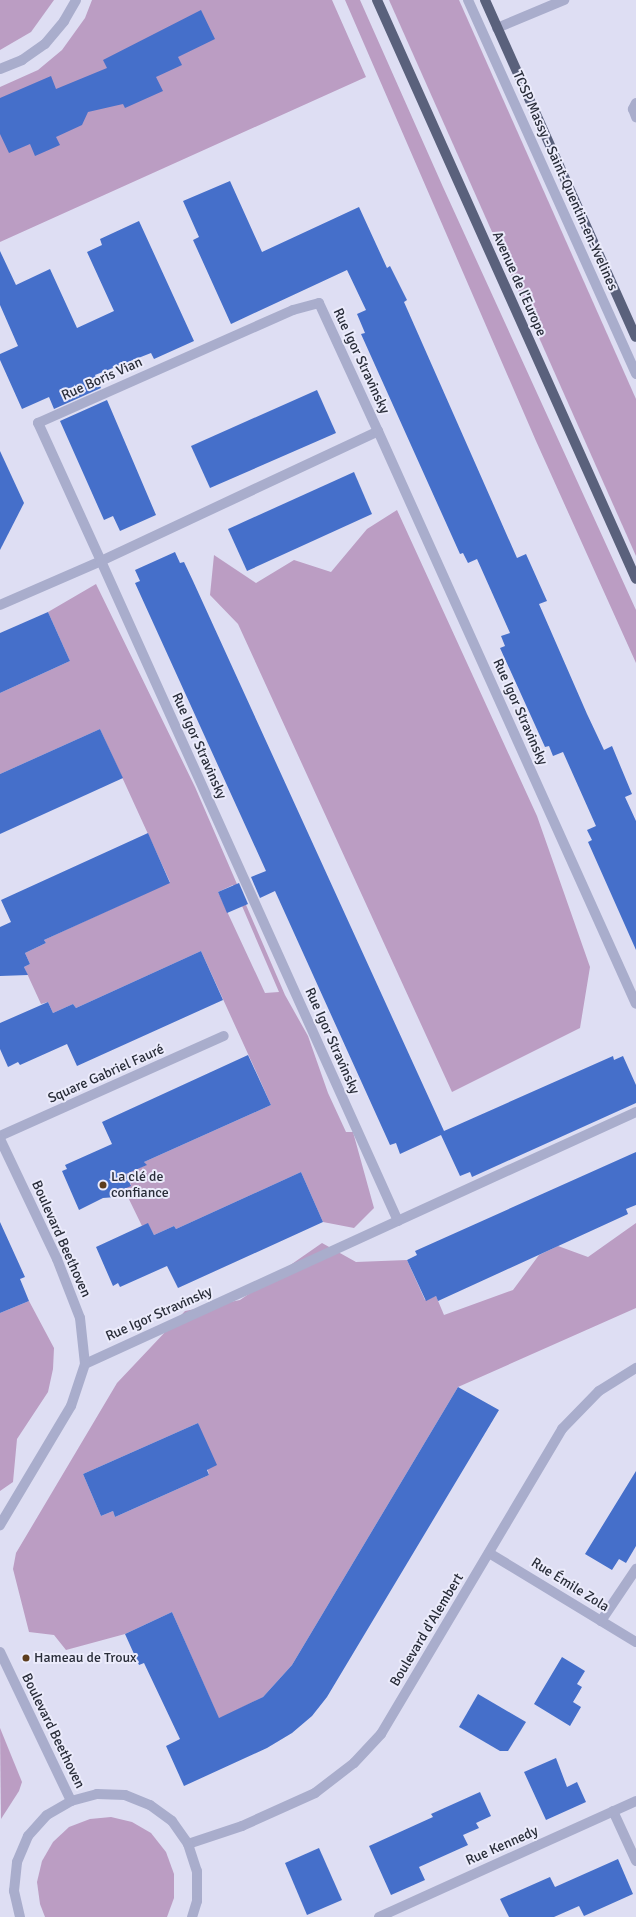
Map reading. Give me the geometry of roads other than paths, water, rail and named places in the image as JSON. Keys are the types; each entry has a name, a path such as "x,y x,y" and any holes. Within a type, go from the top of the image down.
{"main road":[{"name":"Avenue de l'Europe","path":"377,0 636,579"},
{"path":"485,0 636,337"}],"street":[{"path":"0,69 22,60 45,44 64,21 76,0"},
{"name":"TCSP Massy - Saint-Quentin-en-Yvelines","path":"468,0 636,374"},
{"path":"498,28 564,0"},
{"path":"636,104 632,109 636,117"},
{"name":"Rue Igor Stravinsky","path":"318,303 378,431 636,1004"},
{"name":"Rue Boris Vian","path":"101,562 38,423 293,310 318,303"},
{"name":"Rue Igor Stravinsky","path":"378,431 101,562 398,1221"},
{"path":"0,605 101,562"},
{"name":"Square Gabriel Fauré","path":"0,1137 224,1036"},
{"name":"Rue Igor Stravinsky","path":"85,1364 636,1112"},
{"name":"Boulevard Beethoven","path":"0,1137 57,1259 80,1318 85,1364 71,1406 0,1525"},
{"name":"Boulevard d'Alembert","path":"188,1844 242,1826 315,1793 354,1763 381,1734 562,1429 599,1391 636,1368"},
{"name":"Rue Émile Zola","path":"489,1553 636,1642"},
{"path":"601,1621 636,1569"},
{"name":"Boulevard Beethoven","path":"0,1652 71,1800"},
{"path":"20,1917 14,1890 17,1862 28,1836 47,1816 71,1800 97,1794 125,1795 144,1802 172,1821 188,1844 197,1871 197,1901 192,1917"},
{"name":"Rue Kennedy","path":"380,1917 636,1801"},
{"path":"613,1811 636,1861"}],"place":[{"name":"La clé de confiance","path":"103,1185"},
{"name":"Hameau de Troux","path":"26,1658"}]}
